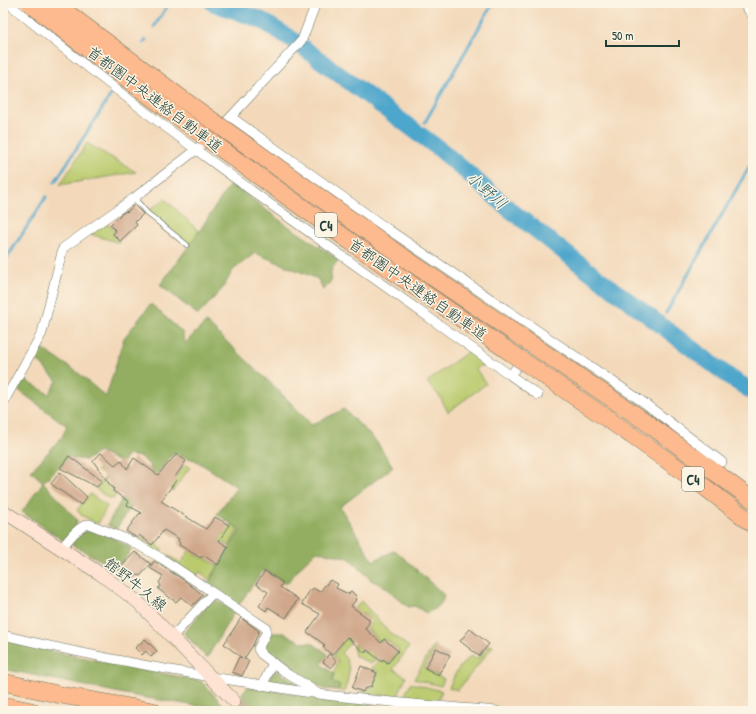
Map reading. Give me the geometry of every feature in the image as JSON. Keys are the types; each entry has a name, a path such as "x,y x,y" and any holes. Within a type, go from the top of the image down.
{"highway":[{"name":"首都圏中央連絡自動車道","path":"30,3 59,27 176,116 287,197 706,488 753,524"},
{"name":"首都圏中央連絡自動車道","path":"54,3 185,101 403,257 643,420 753,500"},
{"path":"3,682 61,695 153,711"},
{"path":"3,705 31,711"}],"main road":[{"name":"館野牛久線","path":"3,511 99,573 138,602 173,636 234,701"}],"street":[{"path":"8,3 95,73 196,150 538,395"},
{"path":"3,403 42,333 63,248 134,198 196,150 231,117 302,40 316,3"},
{"path":"743,3 753,16"},
{"path":"231,117 389,230 643,402 722,462"},
{"path":"511,375 540,332"},
{"path":"62,549 84,525 89,524 131,541 161,558 266,628 266,633 258,648 260,654 318,694"},
{"path":"173,636 213,593"},
{"path":"3,635 56,648 183,673 398,707 497,711"},
{"path":"262,686 273,663"}],"lane":[{"path":"134,198 147,213 187,245"}],"green space":[{"path":"87,143 136,172 60,185"},
{"path":"231,183 282,222 339,260 332,269 332,280 323,290 318,279 255,253 233,270 223,288 198,315 160,285 194,239"},
{"path":"165,199 199,231 189,245 148,211"},
{"path":"107,223 115,231 112,234 120,243 90,234"},
{"path":"151,304 182,332 185,343 206,322 283,395 312,425 344,409 376,441 393,467 340,507 373,561 395,550 444,595 443,599 438,607 426,613 415,606 408,607 384,586 371,580 349,558 317,551 303,564 286,584 265,570 260,574 238,606 207,585 240,530 217,514 237,487 195,460 173,454 116,529 107,525 122,499 127,497 135,490 143,481 151,467 141,457 128,455 122,463 99,452 86,460 69,458 43,482 31,471 62,437 67,426 17,389 23,379 49,394 57,381 35,358 41,348 77,372 106,397 124,338"},
{"path":"470,350 486,362 476,369 486,384 448,412 440,397 427,382"},
{"path":"107,460 110,472 103,482 113,489 112,491 116,494 113,499 108,498 96,489 105,478 104,475 97,470"},
{"path":"185,465 190,467 173,491 168,486"},
{"path":"43,482 77,520 76,526 64,541 22,512"},
{"path":"90,494 107,506 98,524 81,515 77,510"},
{"path":"231,524 238,530 229,546 214,537 226,533"},
{"path":"204,528 192,553 202,559 205,555 207,556 206,559 218,566 210,580 200,572 195,576 171,560 169,556 181,563"},
{"path":"85,531 94,531 112,537 132,549 116,570 71,544"},
{"path":"140,537 153,546 156,541 158,546 163,550 160,553 138,541"},
{"path":"214,599 234,612 207,658 184,633"},
{"path":"361,601 389,632 409,647 393,669 406,677 397,697 364,693 365,689 372,689 378,672 372,669 378,660 382,662 383,660 388,664 399,650 384,638 373,652 375,654 373,656 376,659 371,664 355,656 353,647 354,644 365,653 372,645 379,641 367,628 372,621 367,616 361,613 352,623 347,619"},
{"path":"269,633 284,633 301,642 312,643 328,654 321,664 334,674 332,682 340,686 338,690 324,689 281,665 270,656 264,648"},
{"path":"342,633 351,642 341,653 345,657 349,666 344,692 338,690 340,686 332,682 333,673 338,661 333,656 343,643 332,635"},
{"path":"3,640 55,652 201,681 229,711 135,696 3,669"},
{"path":"434,645 436,646 424,668 444,679 441,686 414,679"},
{"path":"490,645 493,646 458,690 449,688 460,667 471,656 479,658"},
{"path":"273,671 277,671 302,686 271,683 269,679"},
{"path":"411,683 442,691 437,701 403,698"},
{"path":"248,687 385,707 390,711 257,711 242,697 243,692"}],"building":[{"path":"134,205 143,214 135,222 137,225 120,241 113,234 116,231 110,225 120,215 126,211 127,212"},
{"path":"101,453 115,465 121,460 127,469 134,458 158,475 177,454 186,461 175,477 177,479 161,501 206,529 215,517 229,525 219,541 228,547 218,565 203,555 201,558 179,545 179,539 164,530 152,545 139,535 137,538 126,531 139,514 142,513 127,505 129,502 113,491 114,488 93,461"},
{"path":"69,456 102,481 97,487 60,468"},
{"path":"60,472 87,497 81,505 51,484"},
{"path":"135,552 151,564 140,576 138,575 132,579 120,568"},
{"path":"154,561 185,581 203,595 192,606 181,597 176,602 158,589 161,585 159,583 163,576 150,568"},
{"path":"265,571 283,583 280,587 298,599 286,618 268,607 266,611 259,606 268,592 256,584"},
{"path":"330,580 338,584 336,588 348,594 351,591 357,597 351,606 369,619 369,623 365,628 381,643 384,639 398,651 388,663 383,659 382,662 367,650 365,653 347,637 332,655 323,647 325,645 307,632 320,614 302,604 310,590 311,591 313,588 320,592"},
{"path":"241,618 259,631 253,645 244,659 249,661 242,676 232,672 239,657 242,658 224,644"},
{"path":"470,629 489,644 479,656 460,641"},
{"path":"145,639 157,651 151,657 146,651 142,655 135,648"},
{"path":"436,648 450,655 438,675 425,668"},
{"path":"329,654 337,661 331,668 323,662"},
{"path":"361,666 377,673 371,687 369,686 367,689 365,688 363,692 352,688"}],"waterway":[{"name":"小野川","path":"213,3 261,20 293,40 442,151 509,209 577,262 731,378 753,392"},
{"path":"425,122 493,3"},
{"path":"154,27 168,5"},
{"path":"55,182 112,93"},
{"path":"666,313 753,160"},
{"path":"3,264 46,197"}],"tunnel":[{"path":"234,701 244,711"}]}
